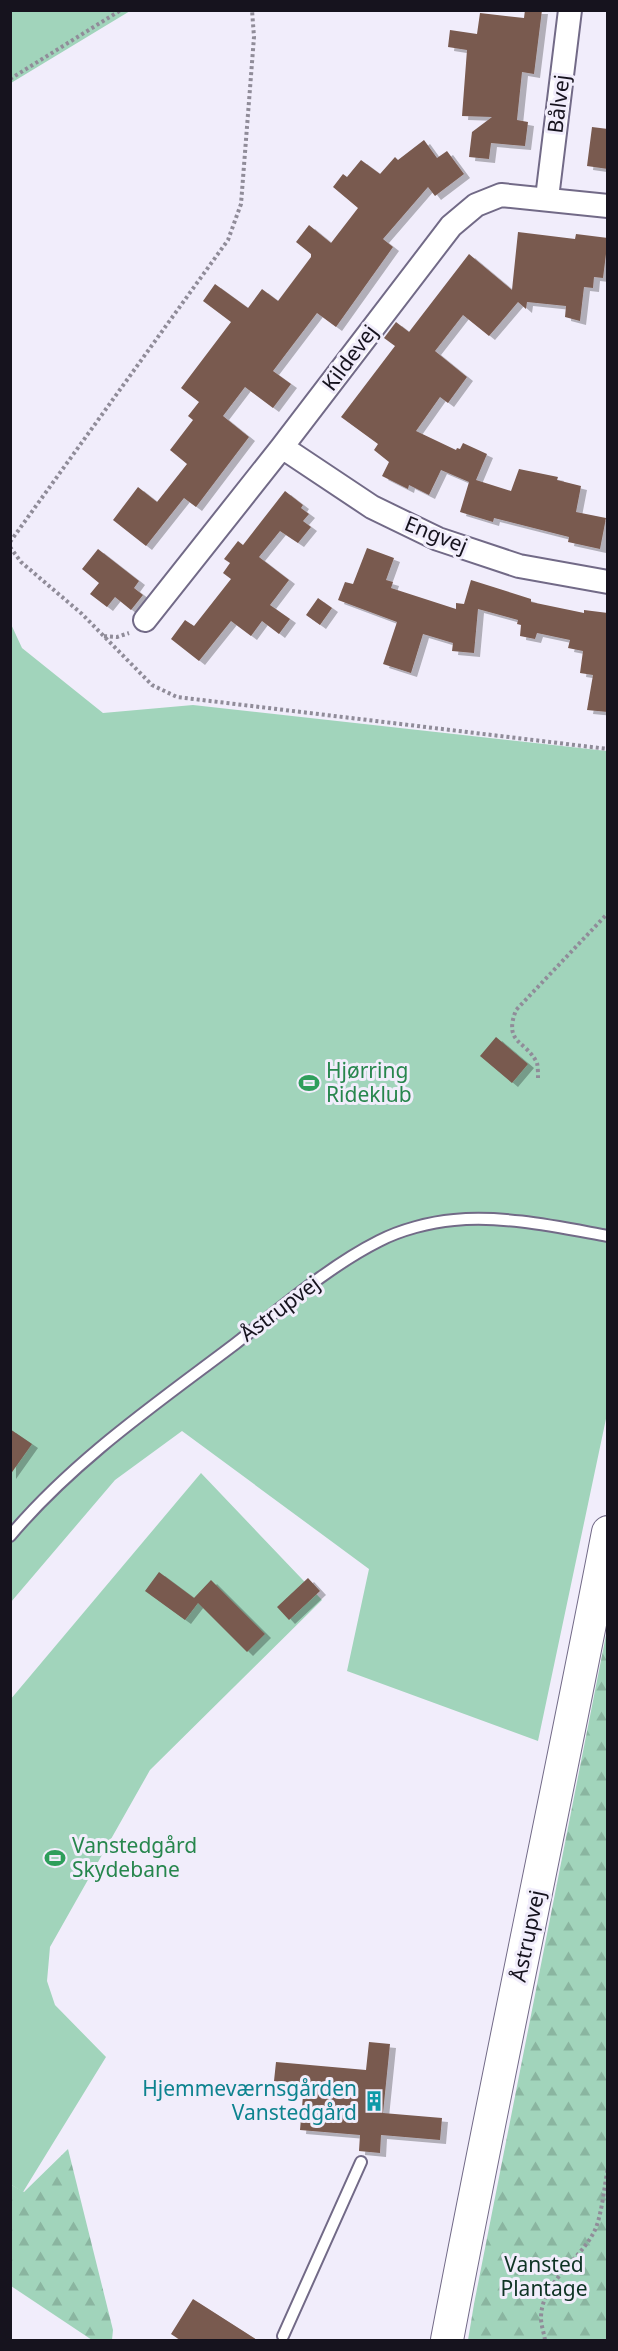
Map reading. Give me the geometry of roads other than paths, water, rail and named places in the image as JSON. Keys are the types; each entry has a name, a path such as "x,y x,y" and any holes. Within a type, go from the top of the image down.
{"street":[{"name":"Bålvej","path":"547,198 570,10"},
{"name":"Kildevej","path":"145,621 451,226 476,205 501,195 608,206"},
{"name":"Engvej","path":"282,447 372,507 438,539 519,566 608,582"},
{"name":"Åstrupvej","path":"447,2340 478,2175 564,1760 608,1532"}],"lane":[{"name":"Åstrupvej","path":"10,1536 32,1510 105,1443 323,1276 380,1240 417,1228 454,1220 499,1221 608,1236"},
{"path":"283,2336 361,2162"}],"place":[{"name":"Hjørring Rideklub","path":"309,1083"},
{"name":"Vanstedgård Skydebane","path":"55,1858"},
{"name":"Hjemmeværnsgården Vanstedgård","path":"374,2101"}],"park label":[{"name":"Vansted Plantage","path":"544,2277"}]}
